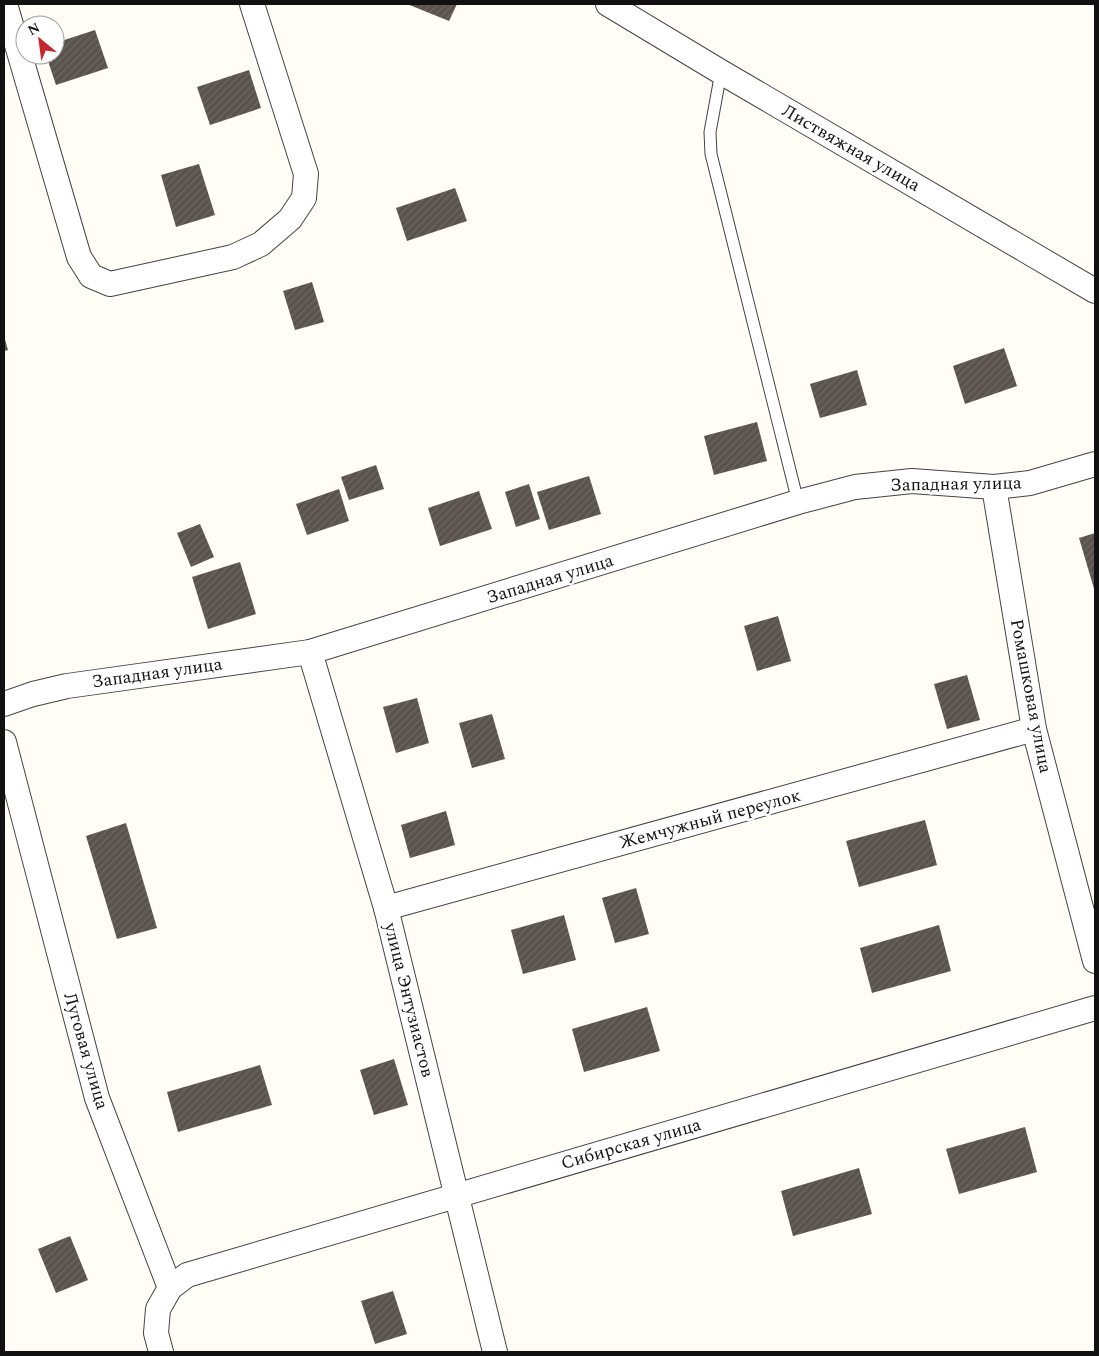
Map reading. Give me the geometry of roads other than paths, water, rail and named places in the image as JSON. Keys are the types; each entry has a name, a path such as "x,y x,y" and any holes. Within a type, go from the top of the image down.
{"street":[{"path":"5,4 79,258 91,276 110,284 233,257 261,244 290,219 304,198 306,174 252,4"},
{"name":"Листвяжная улица","path":"608,4 1095,291"},
{"name":"Западная улица","path":"4,704 33,694 67,686 310,652 798,502 855,487 912,481 994,487 1030,483 1095,464"},
{"name":"Ромашковая улица","path":"994,487 1034,729 1095,961"},
{"name":"улица Энтузиастов","path":"310,652 386,908 495,1352"},
{"name":"Жемчужный переулок","path":"386,908 1034,729"},
{"name":"Луговая улица","path":"4,742 97,1098 170,1288"},
{"name":"Сибирская улица","path":"170,1288 187,1275 1095,1008"},
{"path":"161,1352 156,1333 158,1309 170,1288"}],"lane":[{"path":"721,72 710,132 711,154 798,502"}]}
